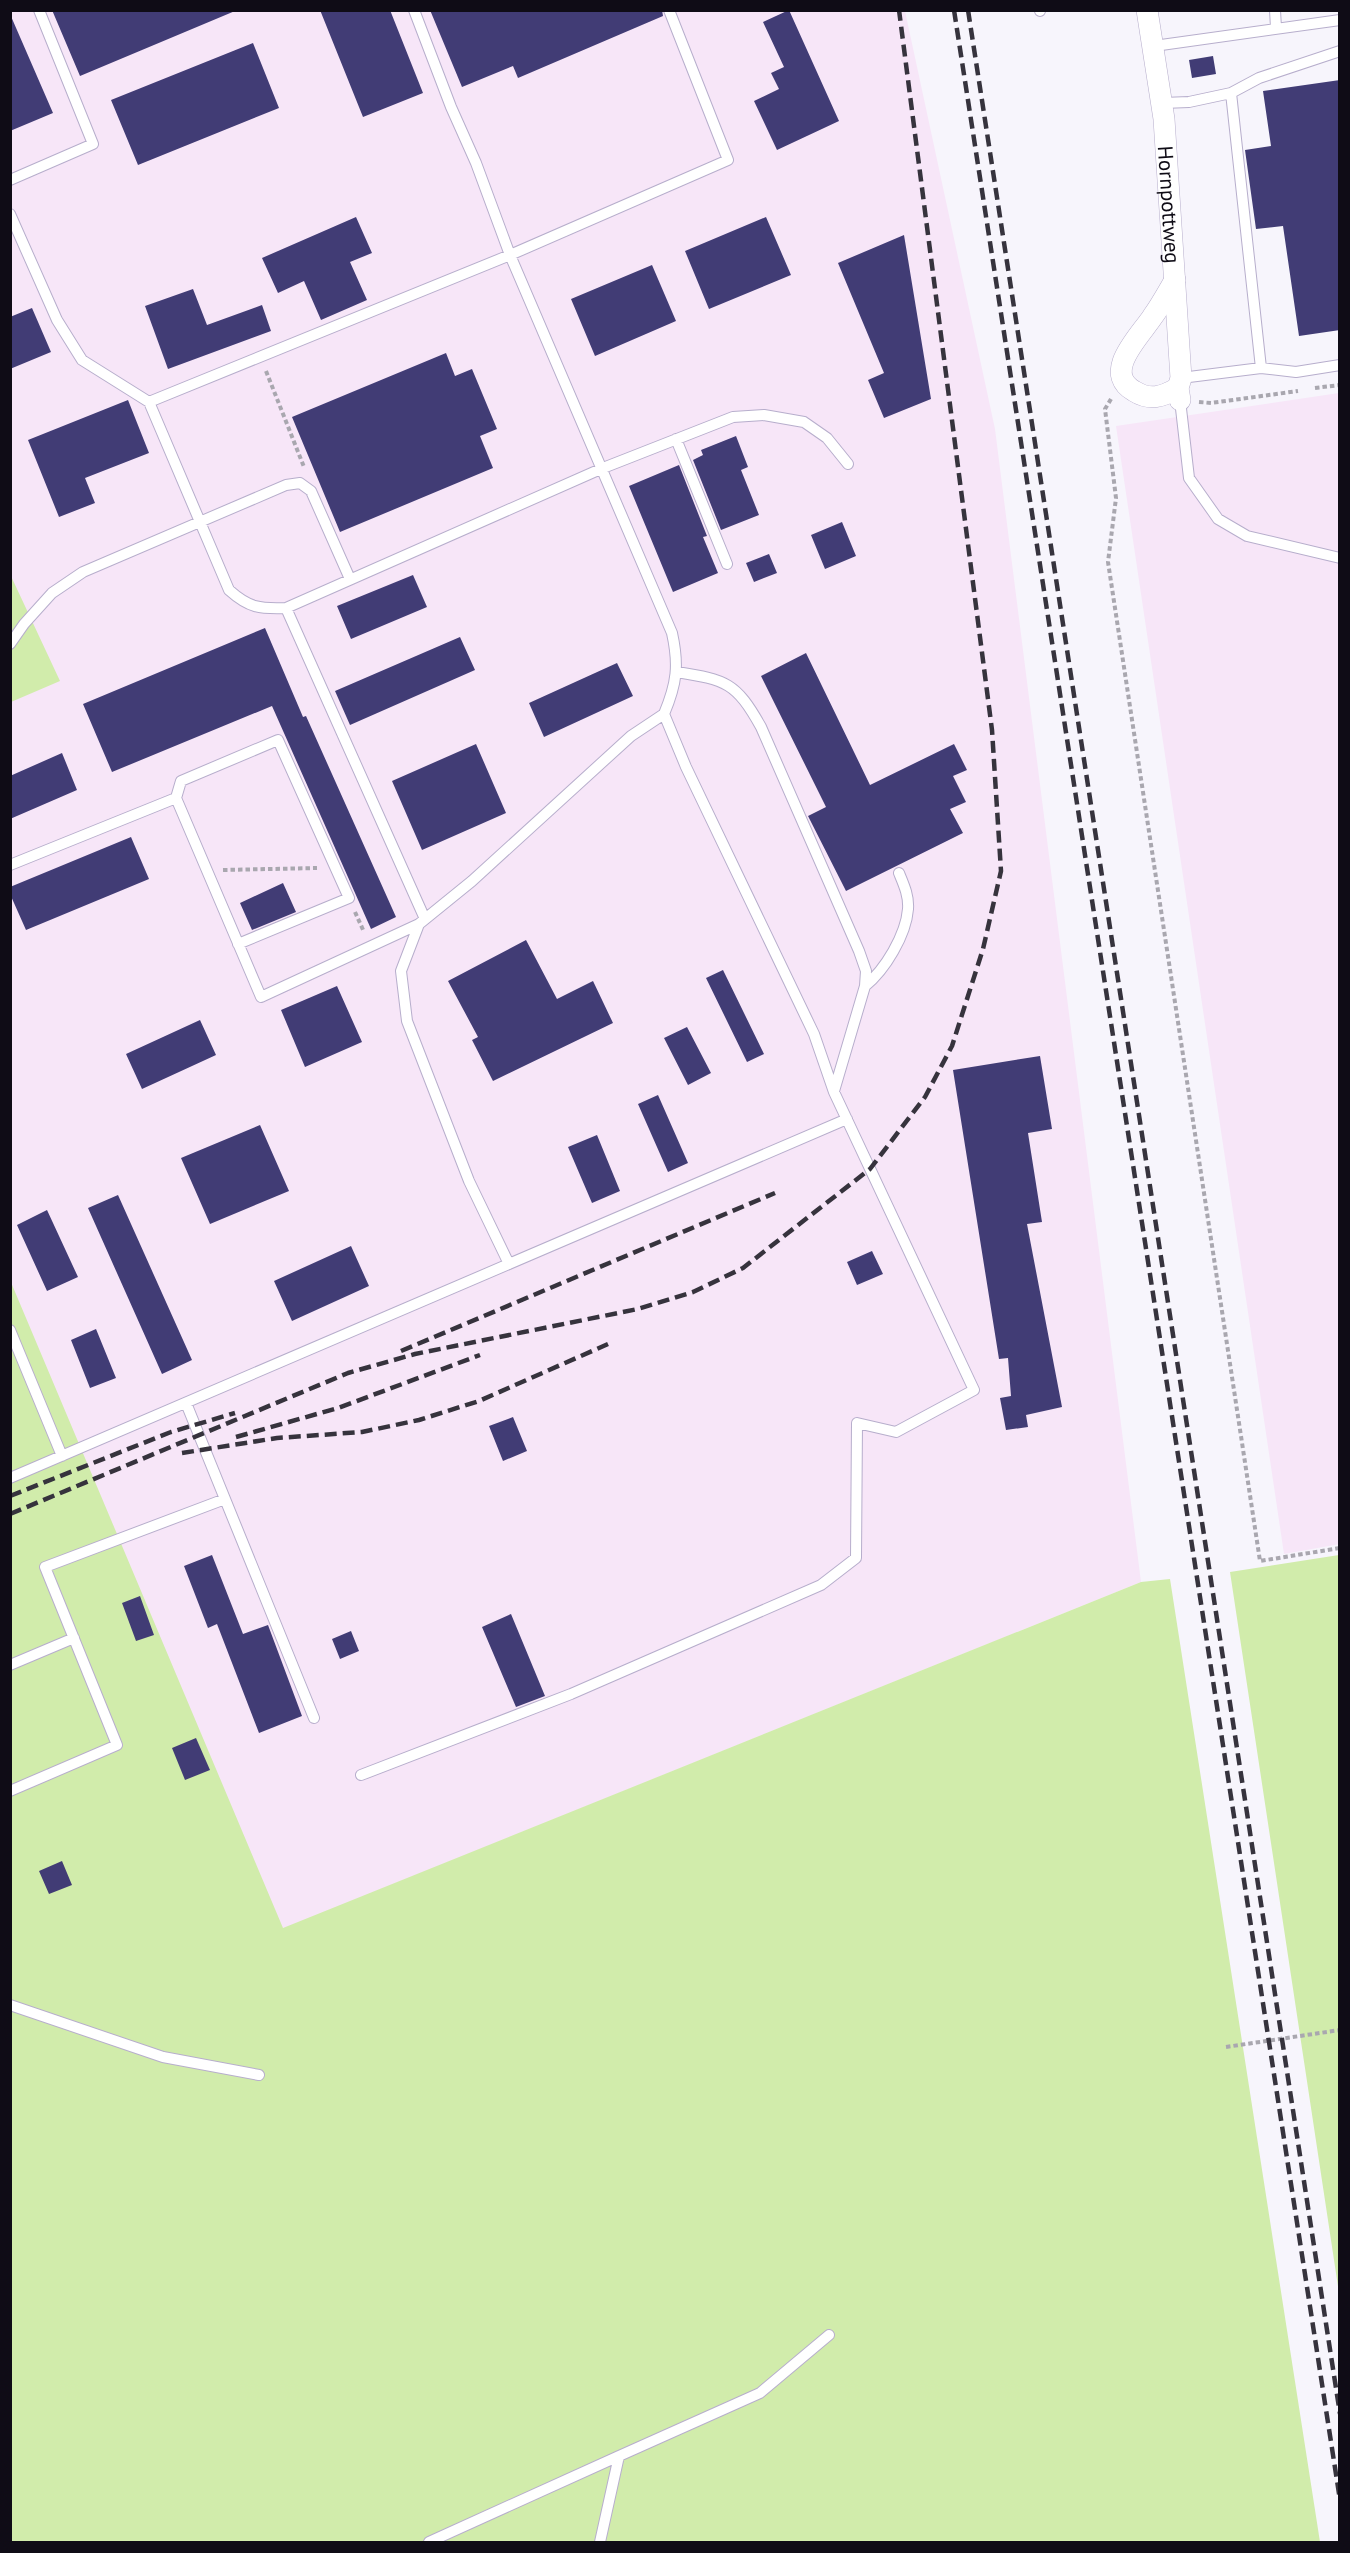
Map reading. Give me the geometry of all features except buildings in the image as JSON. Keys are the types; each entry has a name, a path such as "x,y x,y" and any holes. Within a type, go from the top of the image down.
{"street":[{"name":"Hornpottweg","path":"1147,10 1163,103 1180,389"},
{"path":"1175,280 1152,317 1131,343 1122,362 1123,378 1130,389 1148,397 1158,398 1180,389"}],"lane":[{"path":"10,180 93,144 39,10"},
{"path":"238,944 349,898 278,740 181,782 176,798 238,944 261,997 422,922 472,881 631,736 664,714 677,672 672,633 510,255 476,163 414,10"},
{"path":"149,402 510,255 728,160 669,10"},
{"path":"1275,10 1276,28"},
{"path":"1154,46 1340,20"},
{"path":"1163,103 1189,102 1231,93 1259,78 1340,51"},
{"path":"1231,93 1261,368"},
{"path":"10,214 57,320 82,360 149,402 229,590 242,602 260,609 286,608 603,468 733,417 764,415 804,422 827,438 848,464"},
{"path":"1340,365 1296,372 1261,368 1180,389 1189,478 1218,519 1247,536 1340,558"},
{"path":"676,439 728,564"},
{"path":"10,644 24,624 52,593 83,572 286,485 300,483 311,491 350,579"},
{"path":"286,608 422,922 401,971 407,1021 469,1181 509,1264"},
{"path":"677,672 711,677 731,686 746,699 761,726 859,951 866,971 865,986 834,1092"},
{"path":"362,1776 571,1694 821,1585 856,1558 857,1423 896,1432 974,1390 834,1092 814,1034 686,767 664,714"},
{"path":"10,865 176,798"},
{"path":"865,986 877,977 903,928 908,909 907,890 899,873"},
{"path":"10,1478 847,1119"},
{"path":"10,1330 62,1456"},
{"path":"186,1403 314,1718"},
{"path":"10,1791 117,1745 45,1567 225,1499"},
{"path":"10,1665 74,1638"},
{"path":"10,2005 163,2057 258,2075"},
{"path":"429,2542 760,2393 829,2335"},
{"path":"600,2542 619,2456"}],"path":[{"path":"260,357 304,465 300,483"},
{"path":"1123,378 1105,409 1116,498 1108,562 1260,1561 1340,1548"},
{"path":"1180,389 1211,403 1340,385"},
{"path":"207,871 335,867"},
{"path":"1227,2047 1340,2030"}],"shaded area":[{"path":"11,11 905,11 995,429 1141,1582 282,1929 11,2098"},
{"path":"1339,393 1340,1544 1284,1554 1116,426"}],"green space":[{"path":"10,574 60,681 11,702 10,702"},
{"path":"10,1280 283,1928 1141,1582 1170,1579 1320,2542 11,2542"},
{"path":"1340,1555 1339,2293 1230,1572"}],"railway":[{"path":"10,1514 348,1373 415,1354 638,1309 693,1292 743,1268 870,1169 925,1097 952,1046 983,949 1001,871 992,730 899,10"},
{"path":"954,10 1340,2500"},
{"path":"968,10 1340,2414"},
{"path":"401,1351 775,1193"},
{"path":"182,1453 277,1438 362,1432 419,1420 479,1401 608,1344"},
{"path":"236,1437 338,1408 480,1355"},
{"path":"10,1496 171,1432 235,1413"}]}
